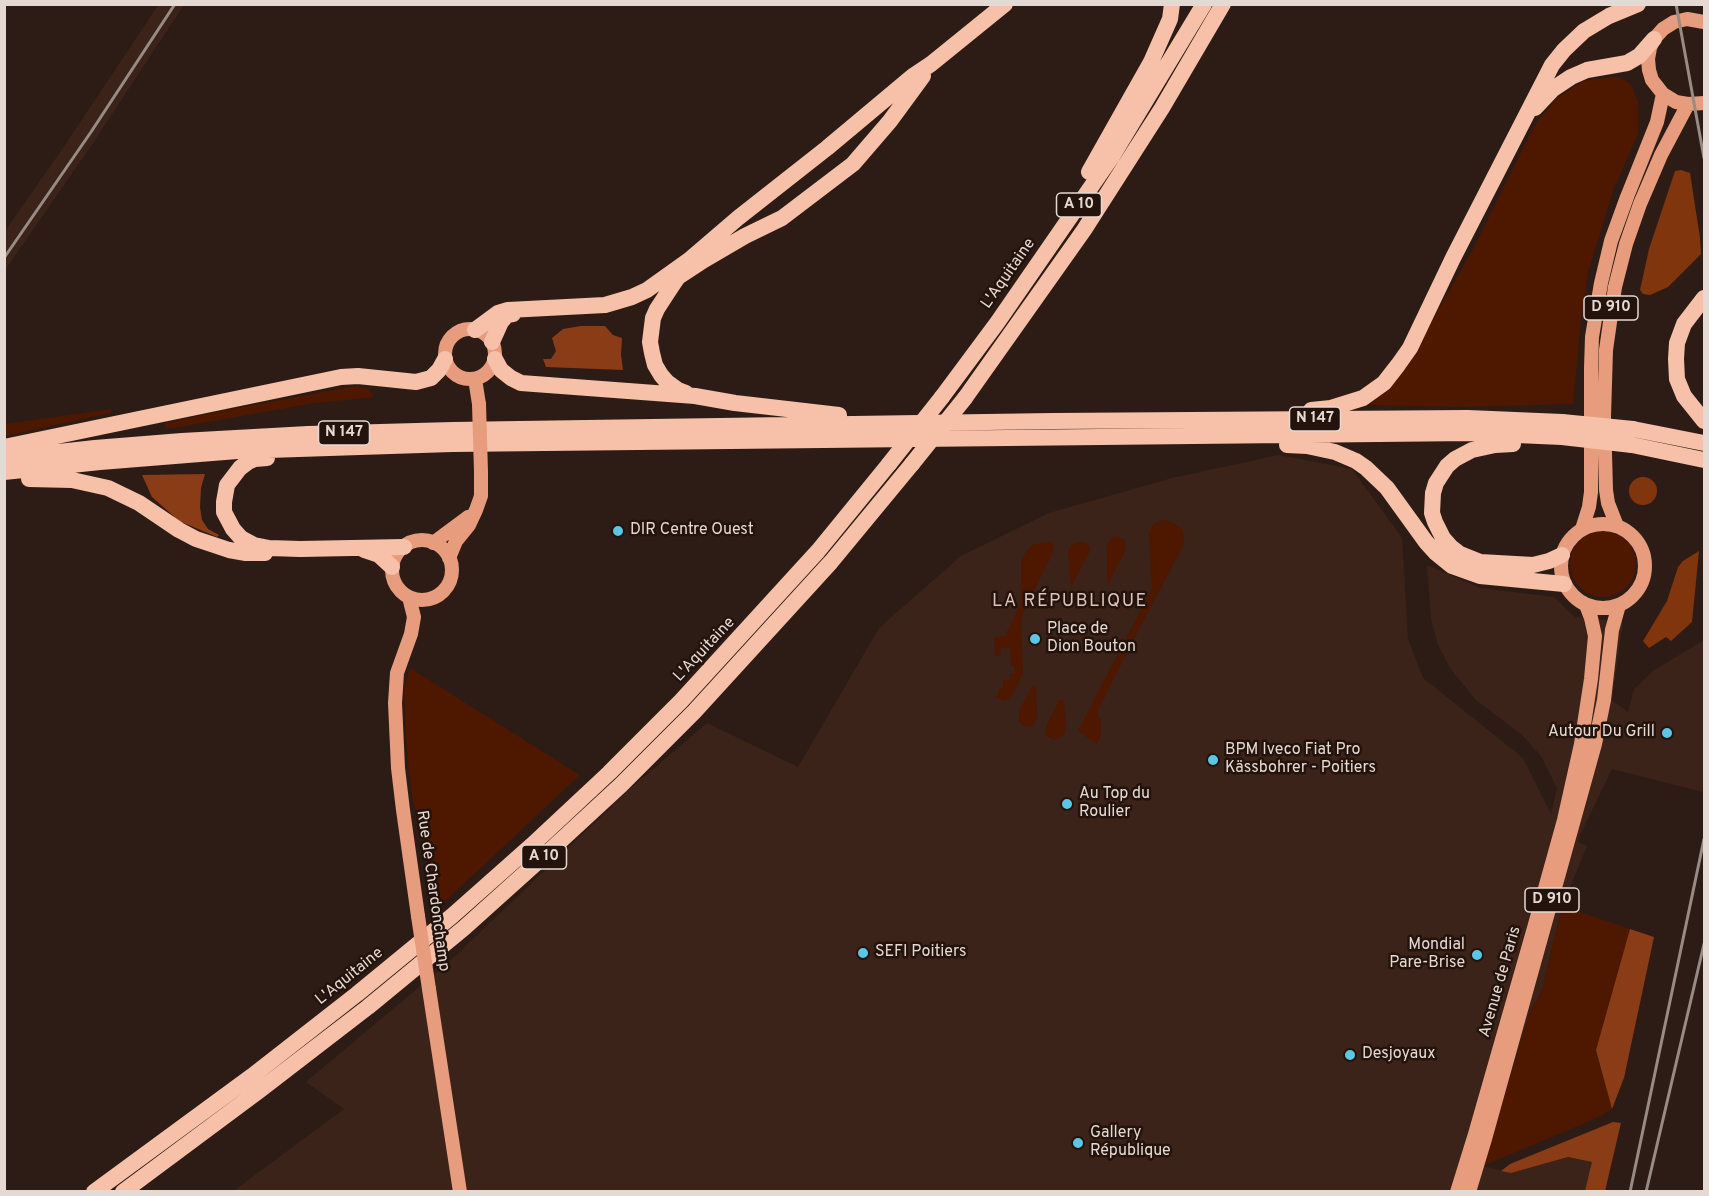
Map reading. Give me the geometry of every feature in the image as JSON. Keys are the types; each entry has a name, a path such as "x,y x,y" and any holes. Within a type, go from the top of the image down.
{"highway":[{"path":"695,396 678,390 667,382 655,365 652,353 650,342 653,318 672,277 738,218 1005,4"},
{"path":"985,20 1012,4"},
{"path":"938,397 992,320 1089,172 1151,62 1170,19 1172,4"},
{"name":"L'Aquitaine","path":"94,1191 252,1076 410,952 516,860 609,773 681,701 818,551 997,322 1112,158 1204,4"},
{"name":"L'Aquitaine","path":"123,1191 377,1000 464,928 621,785 694,712 823,570 965,398 1084,230 1162,108 1223,4"},
{"path":"495,359 501,370 521,383 695,396 853,417 1013,417 1061,421 1113,414 1289,411 1331,408 1354,402 1374,392 1384,383 1410,348 1453,258 1552,65 1579,35 1597,22 1638,4"},
{"path":"1521,128 1543,99 1562,83 1587,70 1634,60 1654,39"},
{"path":"476,330 498,313 508,310 605,305 632,297 782,218 853,164 890,121 931,64"},
{"path":"1704,298 1684,324 1677,343 1676,359 1677,379 1684,396 1704,422"},
{"path":"492,342 501,322 507,315 528,309"},
{"path":"4,447 341,377 358,376 416,382 431,378 446,359"},
{"name":"N 147","path":"4,458 94,448 320,434 1061,421 1468,418 1561,432 1704,443"},
{"name":"N 147","path":"4,472 183,455 330,447 558,442 1561,432"},
{"name":"N 147","path":"1561,432 1542,442 1482,447 1463,454 1441,474 1433,493 1432,504 1435,522 1443,538 1460,554 1469,558 1480,562 1533,565 1562,555"},
{"path":"1110,437 1158,441 1255,442 1306,446 1335,452 1356,461 1377,477 1422,537 1452,566 1480,576 1564,584"},
{"name":"N 147","path":"1633,437 1704,460"},
{"path":"330,447 305,453 255,459 240,468 232,476 224,494 224,512 232,529 241,538 254,545 269,548 404,547"},
{"path":"4,481 54,479 89,483 133,499 179,530 211,545 246,553 275,553 300,549"},
{"path":"357,547 379,555 392,567"}],"main road":[{"path":"1703,20 1687,19 1663,28 1654,39 1648,59 1652,80 1663,94 1676,102 1704,103"},
{"name":"D 910","path":"1582,529 1591,492 1590,368 1592,337 1601,283 1611,241 1657,122 1663,94"},
{"name":"D 910","path":"1617,526 1608,503 1606,490 1604,417 1606,350 1613,296 1633,222 1661,155 1688,104"},
{"path":"476,330 488,336 492,342 495,359 488,372 475,379 467,379 460,377 448,367 446,348 453,336 460,331 476,330"},
{"path":"449,558 456,541 469,525 481,496 479,404 475,379"},
{"path":"433,543 476,510"},
{"path":"1599,523 1617,526 1637,540 1645,561 1645,574 1636,592 1618,605 1596,608 1586,605 1569,592 1564,584 1561,573 1562,555 1570,539 1582,529 1599,523"},
{"path":"413,542 433,543 445,551 449,558 452,569 449,584 438,596 431,599 409,597 401,592 396,584 392,567 394,560 404,547 413,542"},
{"name":"Rue de Chardonchamp","path":"409,597 414,617 398,673 395,703 398,768 460,1191"},
{"path":"411,634 426,612 431,599"},
{"name":"Avenue de Paris","path":"1457,1191 1537,918 1564,820 1581,744 1592,679 1594,636 1586,605"},
{"name":"Avenue de Paris","path":"1469,1191 1595,744 1604,700 1613,621 1618,605"}],"shaded area":[{"path":"159,4 184,5 91,146 5,270 5,231"},
{"path":"1610,77 1621,78 1631,84 1638,102 1638,134 1613,191 1588,272 1573,404 1462,407 1369,405 1410,360 1473,249 1534,126 1557,98 1583,81"},
{"path":"1675,171 1690,173 1701,254 1668,287 1650,295 1643,294 1640,290 1649,249"},
{"path":"605,326 613,335 622,338 623,370 546,367 543,359 551,359 556,351 552,338 563,329"},
{"path":"356,386 369,389 374,397 309,404 166,428 165,423"},
{"path":"111,409 111,413 5,436 5,424"},
{"path":"1279,455 1352,469 1402,538 1408,639 1423,678 1523,758 1551,814 1557,788 1541,756 1521,734 1476,700 1450,668 1438,645 1431,619 1427,565 1480,588 1554,597 1575,617 1623,622 1612,700 1628,712 1634,689 1653,671 1704,640 1704,777 1702,792 1612,769 1580,835 1578,842 1587,846 1562,906 1542,990 1530,1012 1483,1166 1511,1173 1568,1157 1593,1162 1585,1191 232,1192 344,1109 306,1082 450,961 631,788 707,723 798,767 879,628 961,556 1049,513 1172,478"},
{"path":"205,474 201,488 202,520 208,529 219,535 217,537 179,521 152,497 142,475"},
{"path":"1643,477 1653,481 1657,491 1653,501 1643,505 1633,501 1629,491 1633,481"},
{"path":"1164,520 1174,523 1183,530 1184,544 1098,711 1098,717 1101,719 1101,735 1097,744 1078,731 1152,588 1149,534 1152,526"},
{"path":"1603,531 1616,534 1626,541 1633,551 1636,564 1633,577 1626,587 1616,594 1603,597 1590,594 1580,587 1573,577 1570,564 1573,551 1580,541 1590,534"},
{"path":"1117,536 1124,539 1126,545 1124,554 1107,585 1107,547 1111,538"},
{"path":"1050,542 1054,550 1021,618 1023,674 1010,699 1003,701 995,697 999,689 1003,688 1003,680 1010,680 1010,673 1015,673 1015,666 1011,666 1010,648 1001,648 1000,656 995,656 994,639 1005,636 1021,602 1021,561 1026,552 1032,545"},
{"path":"1086,543 1090,547 1089,553 1071,587 1068,550 1072,544"},
{"path":"1699,551 1692,622 1671,641 1666,637 1649,648 1643,641 1667,601 1678,567"},
{"path":"410,668 580,775 441,905 412,796 406,742 404,689"},
{"path":"1032,686 1036,686 1037,717 1030,727 1023,726 1019,721 1019,711"},
{"path":"1059,700 1064,700 1066,727 1064,735 1053,740 1045,735 1047,725"},
{"path":"1562,906 1630,929 1596,1050 1612,1109 1597,1118 1483,1166 1530,1012 1542,990"},
{"path":"1630,929 1654,937 1624,1078 1612,1109 1596,1050"},
{"path":"1613,1122 1621,1123 1605,1191 1585,1191 1592,1162 1568,1157 1511,1173 1501,1171 1510,1164"}],"railway":[{"path":"4,258 91,132 175,4"},
{"path":"1676,4 1704,158"},
{"path":"1630,1192 1704,839"},
{"path":"1646,1192 1704,944"}],"place":[{"name":"DIR Centre Ouest","path":"618,531"},
{"name":"Place de Dion Bouton","path":"1035,639"},
{"name":"Autour Du Grill","path":"1667,733"},
{"name":"BPM Iveco Fiat Pro Kässbohrer - Poitiers","path":"1213,760"},
{"name":"Au Top du Roulier","path":"1067,804"},
{"name":"SEFI Poitiers","path":"863,953"},
{"name":"Mondial Pare-Brise","path":"1477,955"},
{"name":"Desjoyaux","path":"1350,1055"},
{"name":"Gallery République","path":"1078,1143"}],"district":[{"name":"LA RÉPUBLIQUE","path":"1070,602"}]}
